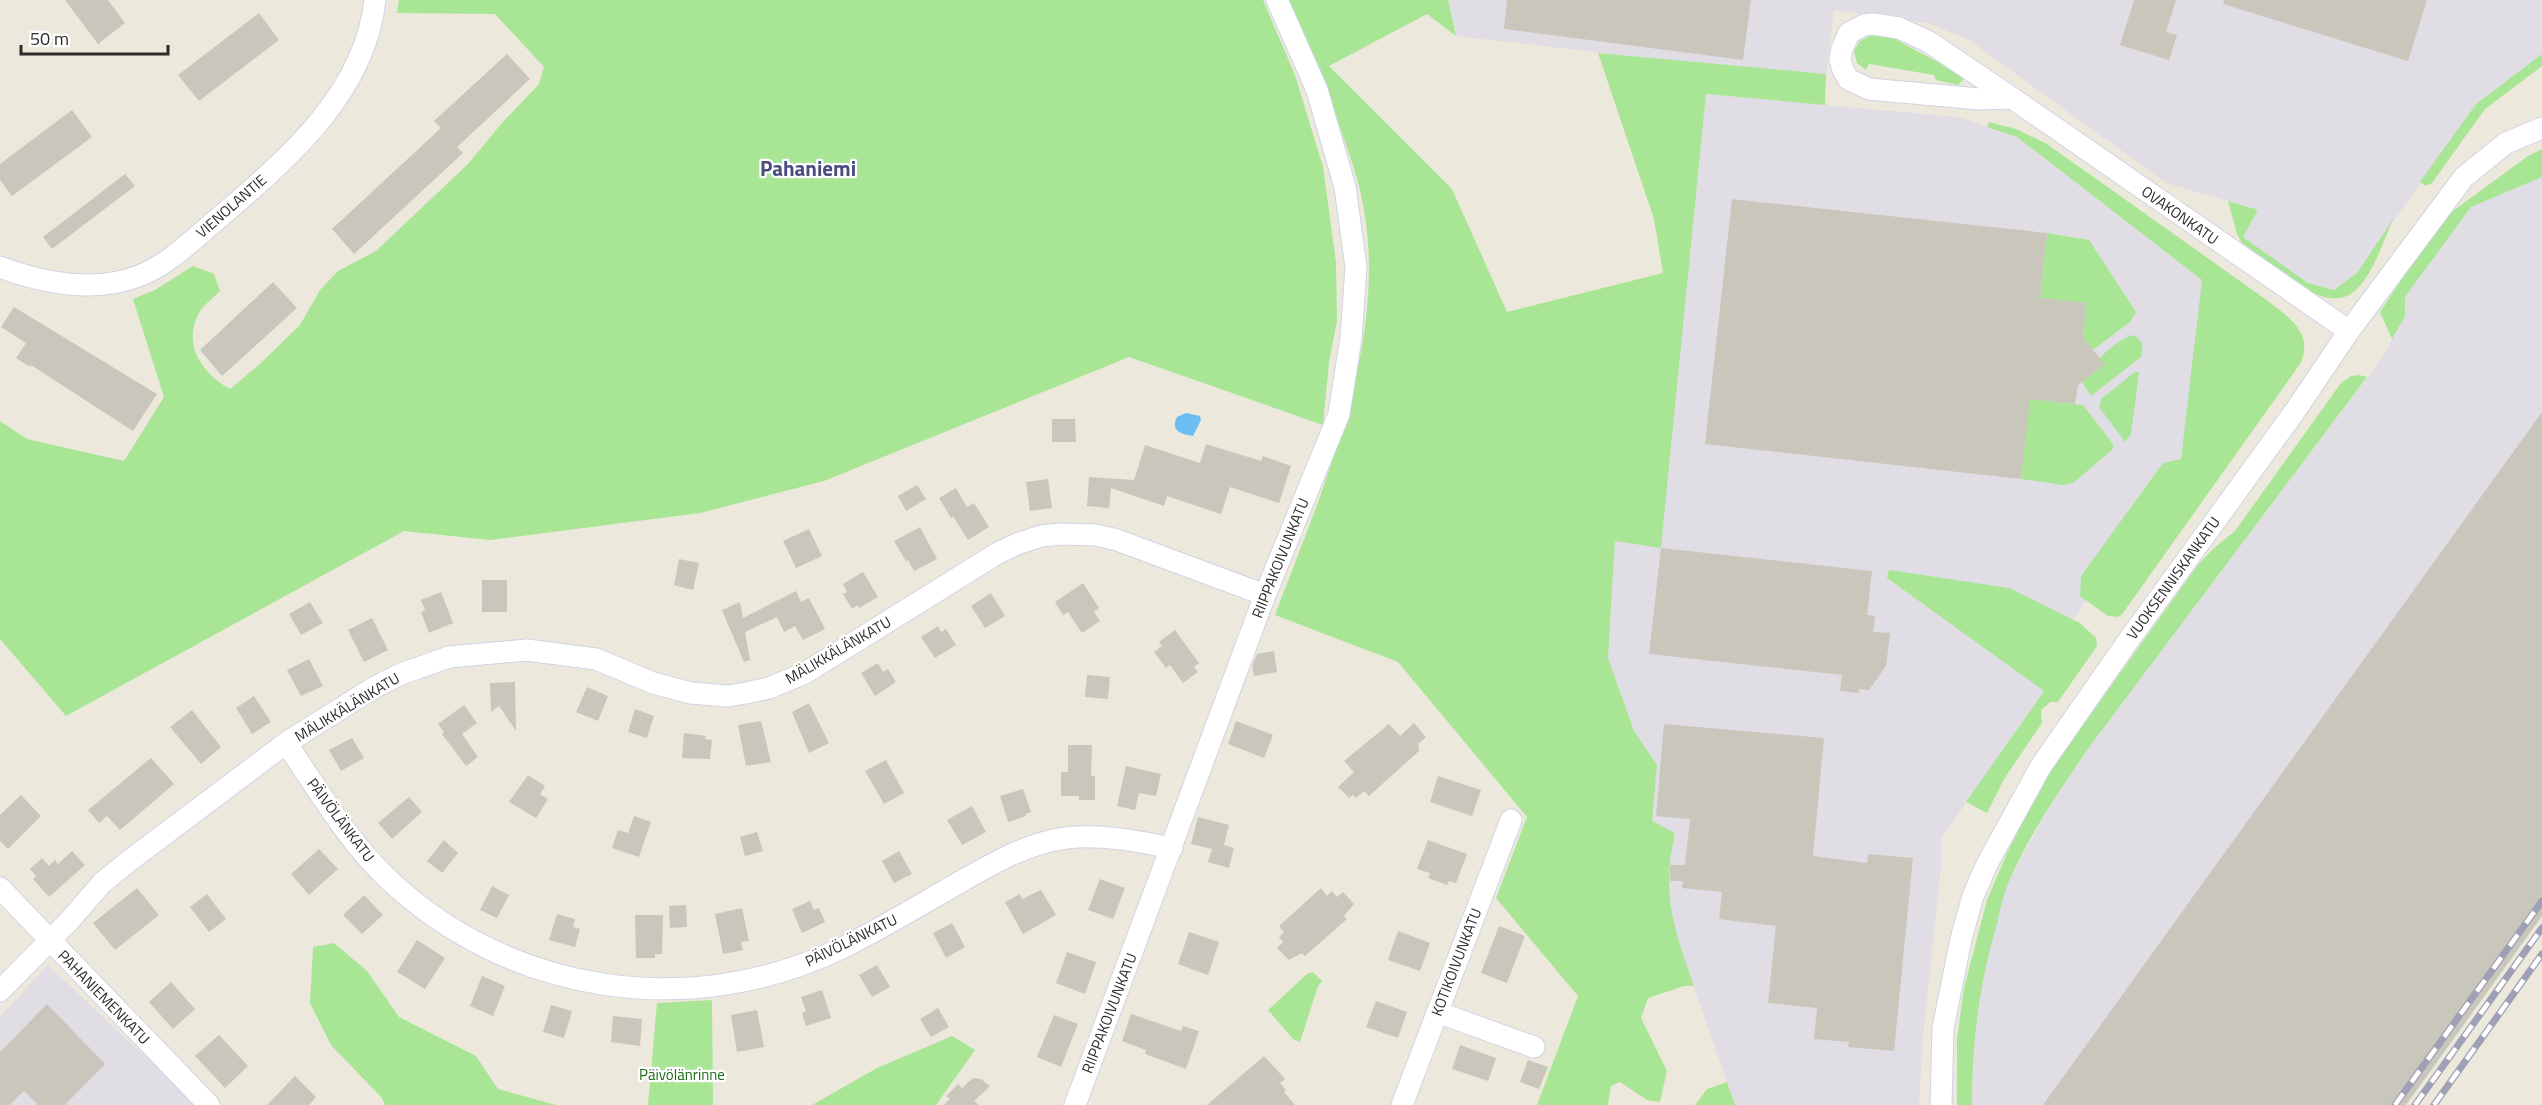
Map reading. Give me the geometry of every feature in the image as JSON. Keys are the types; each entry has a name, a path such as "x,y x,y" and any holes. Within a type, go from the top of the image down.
{"street":[{"name":"VIENOLANTIE","path":"0,267 23,276 89,284 107,283 138,276 171,258 306,139 350,78 362,54 371,32 375,0"},
{"name":"RIIPPAKOIVUNKATU","path":"1075,1105 1265,595 1339,414 1351,338 1356,267 1345,187 1317,90 1277,0"},
{"name":"OVAKONKATU","path":"2012,98 1979,99 1869,89 1848,79 1840,59 1842,49 1849,33 1864,25 1899,28 1929,42 2012,98 2349,331"},
{"name":"VUOKSENNISKANKATU","path":"1941,1105 1943,1028 1952,977 1973,896 1997,843 2041,766 2128,641 2295,411 2349,331 2464,177 2506,143 2542,128"},
{"name":"MÄLIKKÄLÄNKATU","path":"0,991 102,883 286,743 375,687 427,664 474,653 527,650 596,659 672,689 700,694 728,696 769,688 804,673 998,553 1041,536 1078,533 1117,540 1265,595"},
{"name":"PÄIVÖLÄNKATU","path":"286,743 364,854 386,877 426,911 454,930 504,957 571,978 631,988 671,990 704,988 741,982 795,968 859,940 1000,860 1045,842 1064,838 1101,837 1172,848"},
{"name":"KOTIKOIVUNKATU","path":"1402,1105 1510,820"},
{"name":"PAHANIEMENKATU","path":"0,888 209,1105"},
{"path":"1437,1012 1534,1047"}],"shaded area":[{"path":"1448,0 2542,0 2542,54 2476,104 2357,273 2334,290 2308,283 2243,237 2258,210 2166,183 1969,40 1928,23 1834,10 1826,74 1707,65 1456,36"},
{"path":"1706,94 1958,117 2017,137 2228,300 2233,391 2058,641 1890,580 2044,691 1941,839 1941,868 1923,1037 1919,1105 1735,1105 1672,924 1668,879 1669,857 1675,833 1652,821 1657,765 1634,732 1608,658 1615,541 1661,547"},
{"path":"2542,177 2542,904 2399,1105 1972,1105 1976,1014 1985,963 2007,885 2049,807 2090,746 2381,359 2405,316 2405,297 2471,207"},
{"path":"48,965 197,1105 0,1105 0,1017"}],"green space":[{"path":"399,0 1263,0 1295,75 1323,167 1336,262 1337,321 1329,362 1323,425 1129,357 824,481 700,513 490,540 404,531 66,716 0,639 0,421 27,439 124,461 164,397 133,299 155,290 193,266 214,274 220,291 200,311 195,323 194,346 203,366 230,389 300,325 320,290 338,271 376,251 468,164 539,84 544,67 495,14 397,13"},
{"path":"1285,0 1448,0 1456,36 1427,14 1329,66 1452,189 1507,312 1663,273 1654,219 1598,53 1826,74 1825,105 1706,94 1661,548 1615,541 1608,658 1634,731 1657,765 1652,821 1675,833 1669,875 1672,911 1694,986 1684,986 1648,998 1641,1018 1667,1071 1660,1102 1647,1100 1620,1082 1611,1086 1608,1105 1537,1105 1578,996 1496,898 1527,817 1398,662 1275,615 1335,454 1351,398 1363,341 1369,284 1367,227 1355,172 1332,106"},
{"path":"1872,35 1891,37 1960,74 1963,80 1958,85 1936,80 1934,75 1869,64 1866,70 1857,63 1854,51 1860,41"},
{"path":"2542,54 2542,66 2485,109 2432,183 2426,186 2420,182 2476,104"},
{"path":"1989,122 2016,129 2047,144 2261,296 2295,324 2304,342 2300,364 2118,617 2108,616 2080,596 2081,576 2163,463 2181,459 2202,280 2017,137 1987,127"},
{"path":"2542,149 2542,177 2471,207 2405,297 2405,316 2392,339 2380,312 2442,219 2528,156"},
{"path":"2228,201 2258,210 2243,237 2308,283 2334,290 2357,273 2394,218 2374,264 2357,289 2344,297 2330,298 2314,294 2298,285 2242,243 2237,234"},
{"path":"2047,233 2089,240 2136,312 2130,322 2093,350 2083,338 2086,303 2040,298"},
{"path":"2134,335 2142,344 2141,357 2091,396 2082,382 2110,348"},
{"path":"2135,372 2139,372 2131,434 2125,442 2099,407 2102,398"},
{"path":"2351,376 2367,377 2090,746 2025,848 2005,893 1981,991 1973,1059 1972,1105 1957,1105 1957,1039 1964,988 1987,900 2033,800 2060,757 2197,566 2235,531 2341,383"},
{"path":"2029,399 2083,405 2113,444 2113,449 2073,483 2063,485 2021,479"},
{"path":"1889,570 2009,588 2080,623 2096,638 2097,646 2058,702 2050,702 2041,710 2042,723 2004,779 1987,813 1966,802 2044,691 1887,578"},
{"path":"334,943 367,971 399,1017 476,1056 498,1089 556,1105 385,1105 382,1098 331,1045 310,1003 313,947"},
{"path":"1313,972 1322,981 1318,986 1300,1042 1293,1039 1268,1010 1307,974"},
{"name":"Päivölänrinne","path":"712,1000 713,1105 648,1105 657,1003"},
{"path":"952,1036 975,1050 936,1105 812,1105 877,1068"},
{"path":"1727,1082 1735,1105 1695,1105 1707,1089"}],"water":[{"path":"1186,413 1200,416 1201,420 1193,436 1181,433 1175,426 1177,417"}],"building":[{"path":"65,0 108,0 125,23 98,44"},
{"path":"1507,0 1751,0 1743,60 1504,29"},
{"path":"2134,0 2176,0 2166,32 2177,35 2169,60 2120,45"},
{"path":"2224,0 2427,0 2408,61 2223,4"},
{"path":"259,13 279,40 199,101 178,75"},
{"path":"507,54 530,79 457,147 463,153 354,254 332,229 441,128 434,121"},
{"path":"72,110 92,137 12,196 0,180 0,164"},
{"path":"125,174 135,186 52,249 43,237"},
{"path":"1732,199 2047,233 2040,298 2086,303 2083,338 2105,364 2078,385 2075,404 2030,399 2021,479 1705,444"},
{"path":"273,282 297,308 222,376 200,350"},
{"path":"14,307 157,394 133,431 31,365 30,367 16,358 26,343 1,327"},
{"path":"2542,412 2542,916 2406,1105 2043,1105"},
{"path":"1052,419 1075,419 1076,442 1052,442"},
{"path":"1206,444 1261,461 1263,456 1291,466 1279,503 1230,487 1221,514 1167,496 1164,506 1111,488 1109,508 1087,506 1089,477 1134,480 1145,445 1200,463"},
{"path":"1048,479 1052,508 1030,511 1026,482"},
{"path":"917,485 926,499 906,511 898,496"},
{"path":"956,488 967,507 974,503 989,527 968,540 939,498"},
{"path":"920,527 937,559 914,571 894,541"},
{"path":"809,529 822,556 796,568 783,541"},
{"path":"1661,548 1872,571 1867,615 1875,616 1873,632 1890,633 1886,666 1869,690 1859,689 1859,693 1840,691 1842,675 1649,654"},
{"path":"679,559 699,563 693,590 674,585"},
{"path":"863,572 878,597 859,608 857,605 852,609 843,594 847,592 843,584"},
{"path":"482,580 507,580 507,612 482,612"},
{"path":"1083,583 1099,608 1094,612 1100,621 1082,633 1068,612 1063,615 1055,602"},
{"path":"796,591 801,602 809,598 825,629 803,640 795,626 784,632 777,617 745,632 750,660 744,662 722,610 740,602 743,618"},
{"path":"441,592 453,623 429,633 421,612 425,610 421,600"},
{"path":"991,593 1005,616 985,628 971,606"},
{"path":"310,602 323,623 301,635 289,614"},
{"path":"372,618 388,650 364,662 348,630"},
{"path":"938,626 941,632 946,629 956,645 935,658 921,637"},
{"path":"1175,630 1199,663 1194,667 1198,672 1183,683 1170,665 1166,668 1154,652 1162,646 1159,642"},
{"path":"1274,651 1277,672 1254,676 1252,666 1257,654"},
{"path":"309,659 323,686 301,696 287,670"},
{"path":"878,663 883,672 888,669 896,682 875,696 861,673"},
{"path":"1087,675 1110,677 1108,699 1085,697"},
{"path":"515,682 516,731 499,706 491,712 490,683"},
{"path":"587,687 608,696 598,721 576,712"},
{"path":"254,696 271,722 252,734 236,708"},
{"path":"809,703 829,743 809,753 792,712"},
{"path":"464,705 477,723 462,734 478,757 466,766 442,734 444,732 438,724"},
{"path":"635,709 654,716 647,738 628,732"},
{"path":"192,710 221,747 201,764 170,727"},
{"path":"761,721 771,762 746,766 738,725"},
{"path":"1236,721 1273,735 1264,758 1228,744"},
{"path":"1414,723 1426,737 1418,744 1419,751 1369,796 1364,791 1356,798 1353,795 1349,798 1338,787 1354,772 1344,761 1389,724 1400,736"},
{"path":"1664,724 1824,738 1813,856 1867,863 1868,854 1913,858 1894,1051 1848,1047 1849,1042 1814,1039 1817,1008 1768,1003 1776,926 1719,919 1722,892 1682,888 1683,881 1670,881 1670,865 1685,865 1690,819 1656,816"},
{"path":"684,733 706,736 705,739 712,740 710,759 682,758"},
{"path":"352,738 364,758 341,771 329,750"},
{"path":"1068,745 1092,745 1091,776 1095,776 1095,800 1079,800 1079,796 1061,796 1061,772 1068,772"},
{"path":"151,758 174,784 120,830 107,816 99,823 88,810"},
{"path":"886,760 904,793 884,804 865,771"},
{"path":"1126,766 1161,774 1156,796 1139,793 1135,810 1117,806"},
{"path":"528,775 545,786 540,794 548,799 536,818 509,802"},
{"path":"1438,776 1481,790 1472,816 1430,802"},
{"path":"1023,789 1031,812 1008,822 1000,796"},
{"path":"21,795 41,816 8,849 0,841 0,815"},
{"path":"409,797 422,812 392,839 378,823"},
{"path":"972,806 986,832 962,845 947,820"},
{"path":"634,816 651,822 639,857 612,848 618,830 628,833"},
{"path":"1198,817 1229,825 1224,845 1234,848 1229,868 1208,862 1212,849 1191,844"},
{"path":"757,832 763,851 745,856 740,837"},
{"path":"444,840 458,853 442,873 427,861"},
{"path":"1428,840 1467,854 1456,883 1449,881 1447,885 1428,878 1430,873 1417,869"},
{"path":"319,849 338,869 309,895 291,874"},
{"path":"72,851 85,865 49,897 33,879 36,876 30,869 42,858 49,866 55,860 58,864"},
{"path":"899,851 912,874 894,883 882,861"},
{"path":"1100,879 1125,888 1113,919 1088,910"},
{"path":"492,886 509,895 497,918 480,910"},
{"path":"137,888 159,915 115,950 93,923"},
{"path":"1321,888 1327,896 1332,891 1337,897 1343,892 1354,904 1344,916 1347,919 1305,956 1302,953 1289,960 1277,948 1283,942 1279,937 1284,932 1279,926"},
{"path":"1041,890 1056,915 1023,934 1005,902 1020,894 1022,899"},
{"path":"207,894 226,919 209,932 190,907"},
{"path":"364,895 383,915 362,934 343,915"},
{"path":"810,901 814,910 819,908 825,922 802,933 792,909"},
{"path":"686,905 687,927 670,928 669,906"},
{"path":"742,908 749,941 741,942 743,950 723,954 715,914"},
{"path":"557,914 575,919 573,927 580,929 575,947 549,940"},
{"path":"635,915 663,915 662,954 655,954 655,958 636,958"},
{"path":"952,923 965,947 946,958 933,933"},
{"path":"1499,926 1525,936 1507,983 1481,973"},
{"path":"1398,931 1430,943 1420,971 1388,960"},
{"path":"1189,932 1219,942 1208,975 1178,964"},
{"path":"417,940 445,958 425,989 397,972"},
{"path":"1067,952 1096,962 1085,994 1056,983"},
{"path":"877,965 890,987 872,997 859,975"},
{"path":"482,976 505,986 493,1016 470,1006"},
{"path":"171,982 195,1009 173,1029 149,1002"},
{"path":"822,990 831,1018 806,1026 802,1013 806,1011 801,997"},
{"path":"1376,1001 1407,1012 1398,1038 1366,1027"},
{"path":"47,1004 105,1064 65,1105 38,1105 24,1091 9,1105 0,1105 0,1052"},
{"path":"551,1005 572,1011 564,1038 543,1032"},
{"path":"938,1008 949,1027 931,1037 920,1019"},
{"path":"757,1010 764,1047 737,1052 731,1015"},
{"path":"1131,1014 1181,1031 1183,1026 1199,1031 1186,1069 1145,1054 1146,1050 1122,1041"},
{"path":"1054,1015 1078,1024 1061,1067 1037,1057"},
{"path":"613,1016 642,1019 640,1046 611,1042"},
{"path":"219,1035 248,1066 225,1088 195,1056"},
{"path":"1460,1045 1496,1058 1488,1081 1452,1069"},
{"path":"1264,1056 1285,1079 1280,1083 1295,1105 1207,1105"},
{"path":"1528,1060 1548,1067 1539,1089 1520,1082"},
{"path":"295,1076 316,1097 309,1105 267,1105"},
{"path":"973,1078 981,1079 990,1086 974,1101 979,1105 944,1105 950,1099 946,1096 958,1084 962,1088"}],"railway":[{"path":"2395,1105 2542,901"},
{"path":"2415,1105 2542,928"},
{"path":"2434,1105 2542,954"}],"district":[{"name":"Pahaniemi","path":"808,168"}]}
